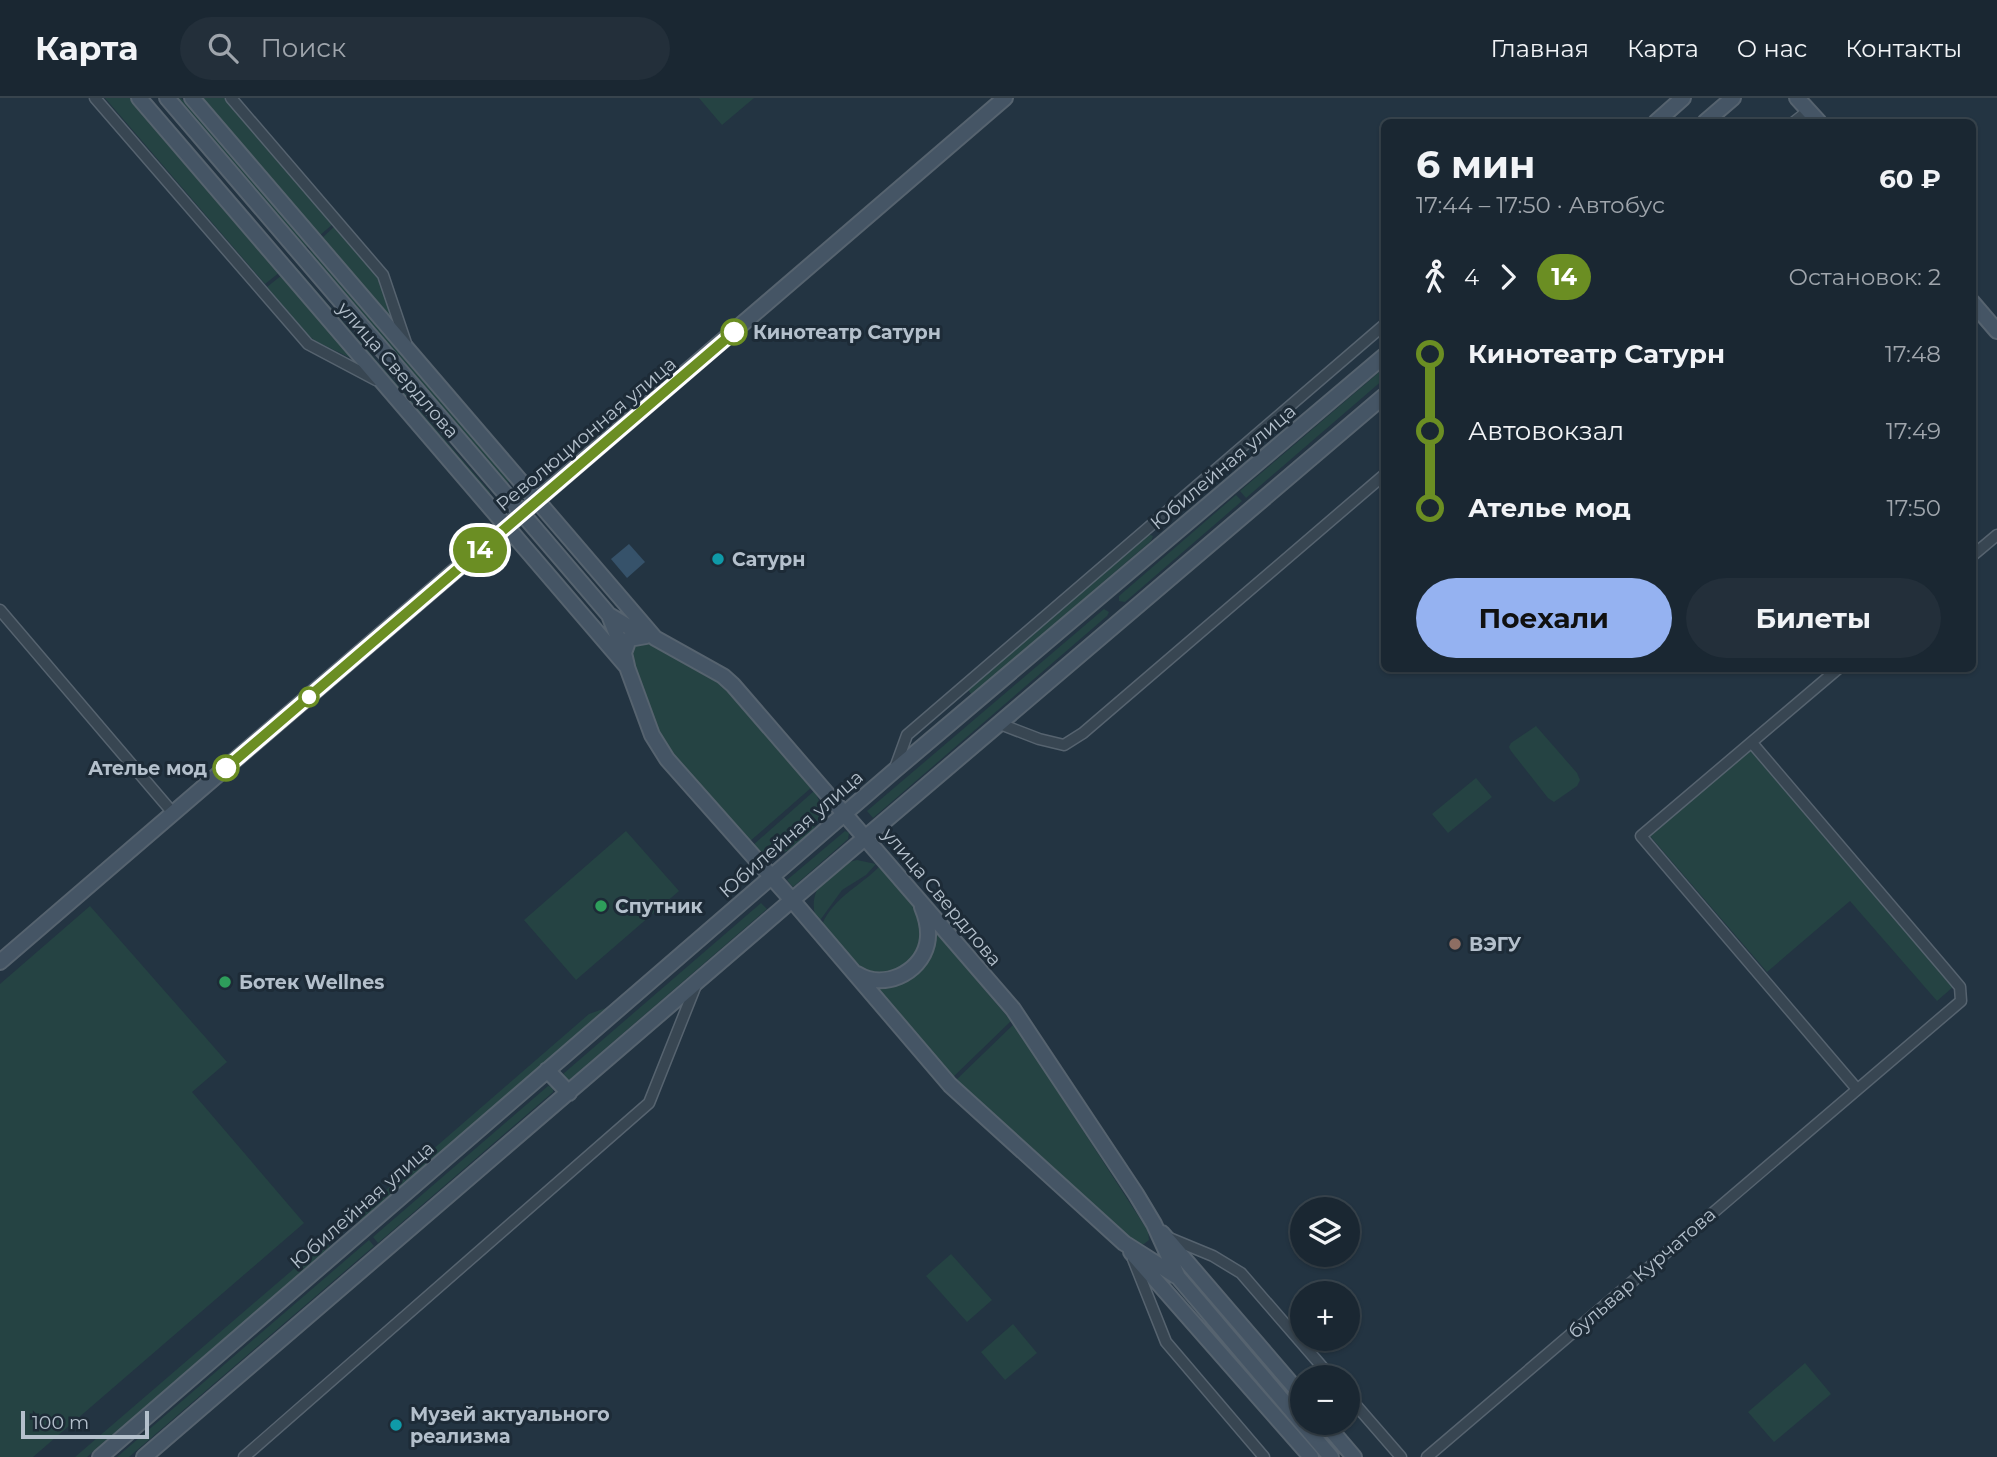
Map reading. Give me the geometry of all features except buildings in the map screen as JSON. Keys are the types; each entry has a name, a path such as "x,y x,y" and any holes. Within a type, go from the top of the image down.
{"main road":[{"name":"улица Свердлова","path":"139,98 625,660"},
{"name":"улица Свердлова","path":"167,98 609,615 652,735 659,747 950,1085 1128,1247 1311,1457"},
{"name":"улица Свердлова","path":"192,98 648,636"},
{"name":"Революционная улица","path":"0,962 1005,98"},
{"path":"1659,119 1683,98"},
{"path":"1709,119 1734,98"},
{"path":"1797,98 1816,119"},
{"path":"1976,307 1997,331"},
{"name":"Юбилейная улица","path":"100,1457 895,770 1381,359"},
{"path":"144,1457 1381,399"},
{"name":"улица Свердлова","path":"609,615 723,676 867,838 1013,1009 1154,1224 1178,1276 1331,1457"},
{"path":"625,660 629,639 648,636"},
{"path":"850,969 867,979 879,981 891,979 915,966 922,958 927,945 928,932 920,900"},
{"path":"547,1070 569,1093"},
{"name":"улица Свердлова","path":"1154,1224 1290,1382"},
{"path":"1128,1247 1142,1249 1149,1244 1154,1224"},
{"name":"улица Свердлова","path":"1128,1247 1178,1276"},
{"path":"1335,1435 1354,1457"}],"street":[{"path":"96,98 308,344 385,384"},
{"path":"232,98 383,275 408,351"},
{"path":"1798,119 1808,111"},
{"path":"895,770 907,735 1381,328"},
{"path":"1000,724 1064,745 1083,733 1381,478"},
{"path":"1976,553 1997,535"},
{"path":"0,610 173,813"},
{"path":"1834,672 1642,836 1857,1089"},
{"name":"бульвар Курчатова","path":"1427,1457 1961,1001 1959,986 1752,743"},
{"path":"244,1457 649,1103 698,982"},
{"path":"1167,1237 1213,1256 1241,1273 1321,1365"},
{"path":"1128,1247 1166,1342 1264,1457"},
{"path":"1360,1410 1401,1457"}],"green space":[{"path":"105,98 130,98 280,272 265,284"},
{"path":"175,98 181,98 308,246 304,249"},
{"path":"201,98 227,98 334,223 319,236"},
{"path":"699,98 754,98 722,125"},
{"path":"336,225 379,276 394,323 321,239"},
{"path":"311,250 510,480 508,483 308,253"},
{"path":"294,265 490,492 489,496 290,268"},
{"path":"282,275 355,360 308,335 267,287"},
{"path":"1381,371 1381,382 1246,498 1240,491"},
{"path":"1236,495 1242,501 1125,602 1119,601 1119,596"},
{"path":"1148,534 1153,536 1151,541 972,695 968,690"},
{"path":"1104,609 1109,612 1107,616 873,818 867,811"},
{"path":"642,638 724,685 812,787 749,842 668,749 658,732 628,649"},
{"path":"1536,726 1580,780 1577,786 1554,802 1548,798 1509,747"},
{"path":"1750,750 1953,987 1937,1001 1850,901 1767,972 1650,836"},
{"path":"1476,778 1492,797 1448,833 1432,814"},
{"path":"814,791 820,804 819,817 803,841 790,850 777,854 763,853 752,846"},
{"name":"Спутник","path":"626,831 679,891 576,980 524,920"},
{"path":"845,831 849,833 848,839 793,887 787,880"},
{"path":"857,860 876,864 866,875 842,890 818,923 814,906 817,890 849,862"},
{"path":"879,867 921,917 922,936 916,954 903,967 887,975 858,971 820,930 830,910"},
{"path":"761,903 767,909 569,1080 564,1078 563,1074"},
{"path":"90,906 227,1062 192,1092 304,1223 33,1457 0,1457 0,984"},
{"path":"935,931 1011,1021 951,1079 868,985 896,984"},
{"path":"614,1005 361,1221 356,1216 589,1014"},
{"path":"1014,1024 1148,1231 1149,1240 1144,1244 1133,1244 954,1082"},
{"path":"548,1086 553,1087 553,1092 378,1243 373,1237"},
{"path":"369,1240 374,1246 129,1457 117,1457"},
{"path":"325,1242 330,1247 87,1457 75,1457"},
{"path":"951,1254 992,1300 967,1322 926,1276"},
{"path":"1181,1266 1290,1390 1290,1398 1180,1270"},
{"path":"1013,1324 1037,1353 1005,1380 981,1352"},
{"path":"1805,1363 1831,1394 1774,1442 1748,1412"}],"water":[{"path":"629,544 645,562 627,578 611,559"}],"bus line":[{"name":"14","path":"226,768 734,332"}],"place":[{"name":"Кинотеатр Сатурн","path":"734,332"},
{"name":"Сатурн","path":"718,559"},
{"name":"Ателье мод","path":"226,768"},
{"name":"Спутник","path":"601,906"},
{"name":"ВЭГУ","path":"1455,944"},
{"name":"Ботек Wellnes","path":"225,982"},
{"name":"Музей актуального реализма","path":"396,1425"}]}
